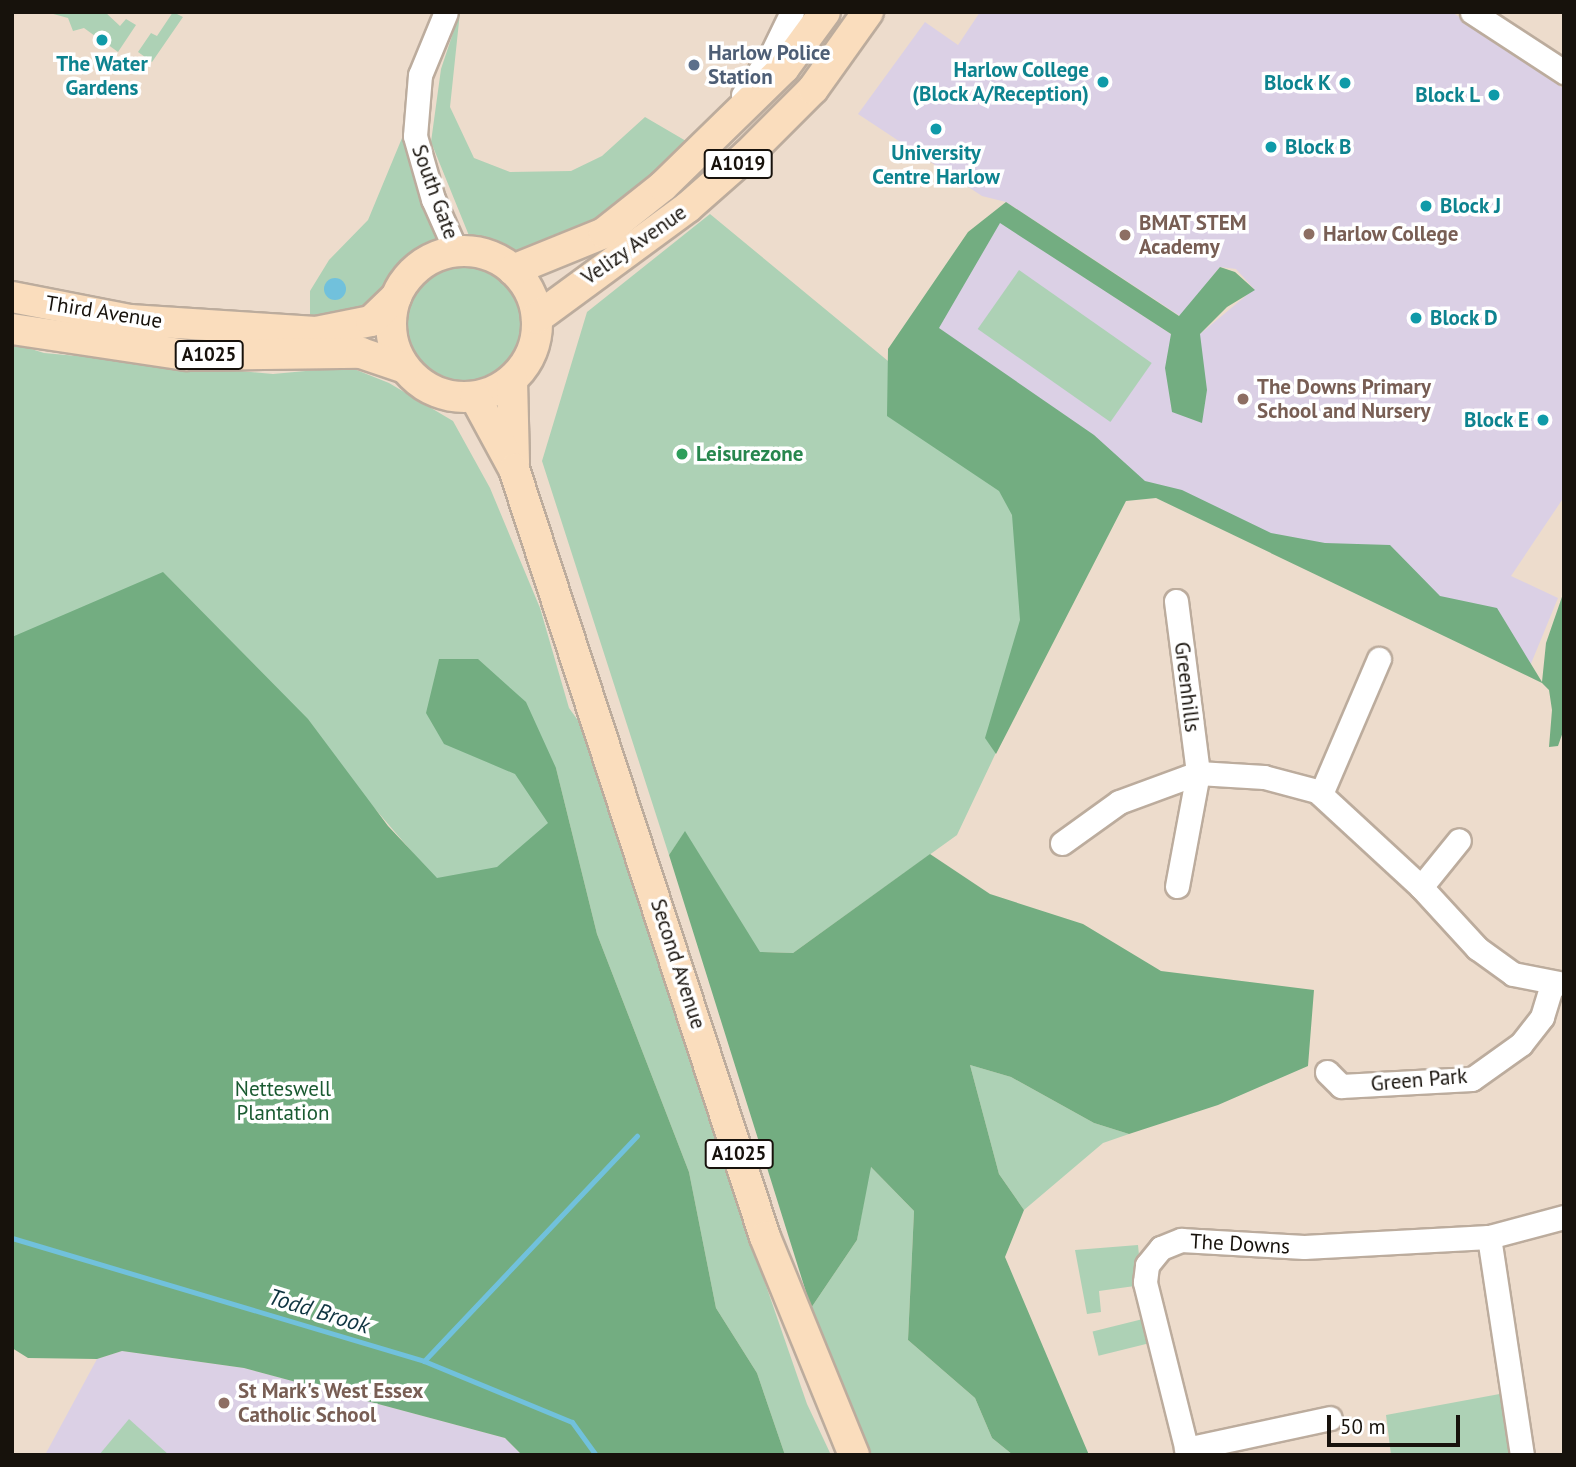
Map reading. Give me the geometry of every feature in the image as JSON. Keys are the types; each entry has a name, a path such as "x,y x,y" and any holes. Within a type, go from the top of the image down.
{"main road":[{"name":"Velizy Avenue","path":"513,271 604,233 663,186 784,68 825,12"},
{"name":"Velizy Avenue","path":"537,318 688,207 747,155 813,89 868,12"},
{"path":"456,251 487,255 513,271 529,291 537,318 530,355 512,380 475,397 443,395 405,368 391,328 396,297 423,263 456,251"},
{"name":"Third Avenue","path":"12,297 130,320 316,332 371,321 396,297"},
{"name":"Third Avenue","path":"12,329 187,355 361,353 405,368"},
{"name":"Second Avenue","path":"512,380 514,469"},
{"name":"Second Avenue","path":"475,397 514,469 765,1237 854,1455"}],"street":[{"name":"South Gate","path":"446,12 420,75 415,136 433,199 456,251"},
{"path":"720,129 772,53 792,12"},
{"path":"1472,12 1564,72"},
{"name":"Greenhills","path":"1176,601 1198,773 1177,886"},
{"path":"1321,794 1379,659"},
{"path":"1062,843 1119,802 1198,773 1264,777 1321,794 1421,887 1477,948 1514,974 1558,984"},
{"path":"1421,887 1459,840"},
{"name":"Green Park","path":"1327,1072 1341,1086 1472,1079 1521,1044 1542,1017 1558,984"},
{"name":"The Downs","path":"1330,1418 1187,1452 1145,1282 1147,1265 1161,1248 1181,1240 1304,1247 1489,1237 1564,1217"},
{"path":"1489,1237 1522,1455"}],"shaded area":[{"path":"980,12 1452,12 1564,89 1564,497 1511,576 1558,598 1528,671 1134,486 924,341 1000,222 1171,334 1200,334 1254,289 1236,269 1220,267 1180,316 1006,202 982,196 858,114 925,22 958,45"},
{"name":"St Mark's West Essex Catholic School","path":"122,1351 244,1368 505,1438 522,1455 45,1455 97,1359"}],"green space":[{"name":"The Water Gardens","path":"46,12 105,12 120,26 126,19 136,25 118,52 107,44 99,48 95,36 84,28 73,31 68,18"},
{"path":"173,12 183,17 152,62 138,52 151,33 157,36"},
{"path":"460,12 450,107 474,158 510,172 571,171 602,156 645,117 698,148 627,206 529,254 472,243 431,142 441,69"},
{"path":"402,138 438,243 407,262 383,297 351,321 310,317 310,291 329,260 368,220"},
{"path":"1006,202 1179,316 1220,267 1235,272 1255,290 1227,307 1200,334 1207,390 1202,423 1172,412 1165,368 1171,334 1000,223 939,328 1094,435 1145,481 1182,490 1271,533 1325,543 1390,545 1440,596 1497,608 1542,682 1546,643 1564,591 1564,729 1558,746 1549,747 1552,710 1549,690 1542,683 1156,498 1126,501 996,754 985,738 1020,620 1012,515 999,491 887,416 888,349 968,232"},
{"path":"710,214 1099,535 957,835 793,953 759,952 685,832 669,855 542,461 587,312"},
{"path":"464,266 486,270 505,283 518,302 522,324 518,346 505,365 486,378 464,382 442,378 423,365 410,346 406,324 410,302 423,283 442,270"},
{"path":"1019,270 1152,363 1110,422 978,329"},
{"path":"12,343 44,353 273,374 349,367 389,383 453,421 490,488 540,608 569,708 582,726 605,792 727,1173 807,1404 831,1455 785,1455 757,1373 716,1308 689,1172 597,934 556,768 510,766 562,813 526,869 450,896 351,781 12,666"},
{"name":"Netteswell Plantation","path":"163,572 308,719 388,826 437,878 497,867 548,823 515,774 444,744 426,713 439,659 478,659 526,702 556,768 597,934 689,1172 716,1308 757,1373 785,1455 522,1455 505,1438 244,1368 122,1351 97,1359 28,1358 12,1348 12,637"},
{"path":"685,831 760,952 793,953 930,854 990,894 1083,924 1161,971 1314,990 1308,1066 1218,1105 1129,1134 1094,1123 1011,1077 970,1065 999,1174 1024,1210 1005,1257 1089,1455 1013,1455 992,1438 975,1398 908,1340 914,1211 871,1167 857,1240 811,1308 669,855"},
{"path":"970,1065 1011,1077 1094,1123 1129,1134 1103,1143 1024,1210 999,1174"},
{"path":"870,1166 914,1211 908,1340 975,1398 992,1438 1013,1455 866,1455 811,1308 857,1240"},
{"path":"1138,1245 1142,1285 1099,1291 1101,1312 1087,1314 1075,1250"},
{"path":"1143,1319 1149,1343 1099,1356 1093,1332"},
{"path":"1505,1393 1514,1455 1391,1455 1386,1415"},
{"path":"129,1419 169,1455 99,1455"}],"water":[{"path":"335,278 343,281 346,289 343,297 335,300 327,297 324,289 327,281"}],"waterway":[{"path":"424,1361 637,1136"},
{"name":"Todd Brook","path":"12,1238 424,1361 572,1422 596,1455"}],"place":[{"name":"The Water Gardens","path":"102,40"},
{"name":"Harlow Police Station","path":"694,65"},
{"name":"Harlow College (Block A/Reception)","path":"1103,82"},
{"name":"Block K","path":"1345,83"},
{"name":"Block L","path":"1494,95"},
{"name":"University Centre Harlow","path":"936,129"},
{"name":"Block B","path":"1271,147"},
{"name":"Block J","path":"1426,206"},
{"name":"Harlow College","path":"1309,234"},
{"name":"BMAT STEM Academy","path":"1125,235"},
{"name":"Block D","path":"1416,318"},
{"name":"The Downs Primary School and Nursery","path":"1243,399"},
{"name":"Block E","path":"1543,420"},
{"name":"Leisurezone","path":"682,454"},
{"name":"St Mark's West Essex Catholic School","path":"224,1403"}]}
